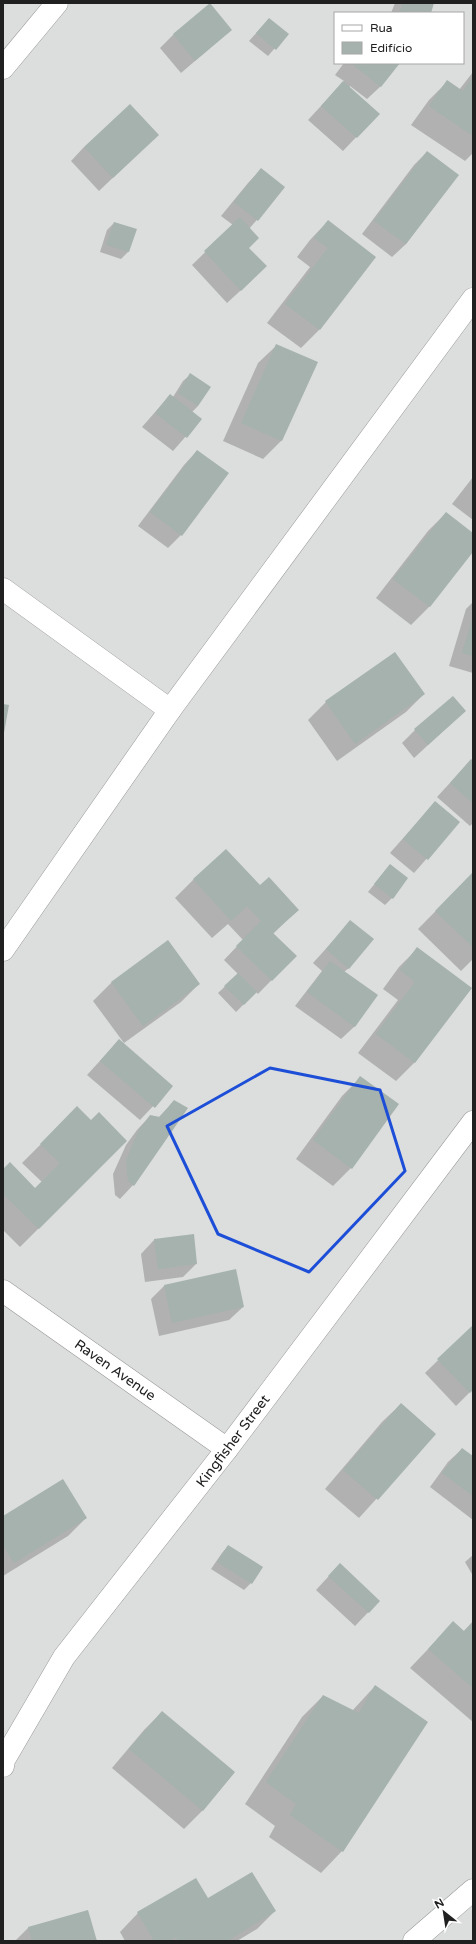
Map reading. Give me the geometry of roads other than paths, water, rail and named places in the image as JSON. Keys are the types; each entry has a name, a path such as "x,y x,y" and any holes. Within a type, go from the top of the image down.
{"street":[{"path":"3,68 57,3"},
{"path":"3,950 170,710 473,299"},
{"path":"3,589 170,710"},
{"name":"Kingfisher Street","path":"3,1766 4,1760 64,1657 228,1449 473,1122"},
{"name":"Raven Avenue","path":"3,1291 228,1449"},
{"path":"414,1941 473,1890"}]}
